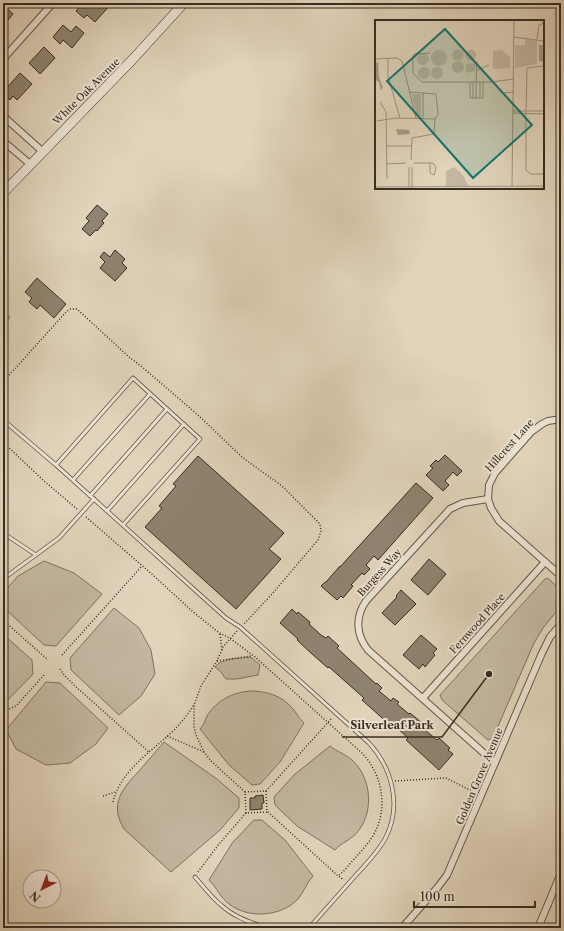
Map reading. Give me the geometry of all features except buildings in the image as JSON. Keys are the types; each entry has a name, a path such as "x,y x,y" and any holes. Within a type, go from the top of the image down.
{"street":[{"path":"3,59 53,3"},
{"name":"White Oak Avenue","path":"3,193 42,151 133,59 184,3"},
{"path":"3,116 42,151"},
{"path":"3,141 30,164"},
{"name":"Hillcrest Lane","path":"488,499 489,486 495,473 532,432 548,421 561,419"},
{"path":"488,499 491,508 499,521 561,576"},
{"name":"Burgess Way","path":"488,499 463,502 450,509 366,602 360,613 358,632 364,645 372,654 495,763"},
{"name":"Fernwood Place","path":"422,698 545,562"},
{"name":"Golden Grove Avenue","path":"402,928 447,875 544,648 550,637 561,624"},
{"path":"538,928 561,873"}],"lane":[{"path":"3,315 8,317"},
{"path":"56,465 133,378 200,439 123,525"},
{"path":"73,480 150,394"},
{"path":"90,496 167,409"},
{"path":"3,420 73,480 226,618 240,627 374,748 385,765 391,781 394,801 390,827 382,844 373,856 309,928"},
{"path":"107,511 184,424"},
{"path":"3,579 59,538 94,499"},
{"path":"3,533 36,555"},
{"path":"195,877 217,902 226,909 243,919 266,928"},
{"path":"273,928 281,926 287,928"}],"path":[{"path":"3,442 44,481 188,608 220,634 231,639 252,656 366,757 378,780 382,797 382,808 378,825 370,840 341,873 337,875 267,812 246,813"},
{"path":"62,655 142,566"},
{"path":"3,620 48,660"},
{"path":"220,634 222,650"},
{"path":"113,802 115,792 128,773 175,729 194,704 202,684 218,661 222,650 231,639"},
{"path":"218,661 252,656"},
{"path":"60,669 75,686 149,752"},
{"path":"5,713 9,709 16,706 44,675"},
{"path":"194,704 195,731 204,752 211,761 245,792 246,813 219,844 195,877"},
{"path":"245,792 266,791 336,714"},
{"path":"167,736 204,752"},
{"path":"391,781 446,778 472,791"},
{"path":"266,791 267,812"},
{"path":"103,796 115,792"}],"shaded area":[{"path":"44,561 74,573 102,594 56,646 44,645 3,607 3,593 18,576"},
{"path":"547,578 561,590 561,606 543,628 534,643 493,738 488,740 442,700 440,695"},
{"path":"114,608 139,628 151,650 155,674 141,696 119,715 71,670 70,658"},
{"path":"3,634 32,660 33,674 3,705"},
{"path":"248,657 252,658 260,665 258,675 237,679 226,679 215,667 225,660"},
{"path":"46,682 60,683 108,728 96,744 70,763 46,765 16,749 6,730"},
{"path":"249,691 267,693 278,697 294,710 304,723 280,762 260,784 252,785 229,765 200,729 211,710 225,698"},
{"path":"164,742 217,779 239,798 239,808 220,830 171,872 124,829 118,812 120,797 127,784"},
{"path":"330,746 353,761 359,768 364,776 368,794 367,813 364,822 353,836 335,850 297,826 275,805 274,797 294,775"},
{"path":"254,820 262,820 285,840 313,876 298,899 291,905 274,912 264,914 255,914 237,909 226,901 209,880 233,842"}],"place":[{"name":"Silverleaf Park","path":"489,674"}]}
